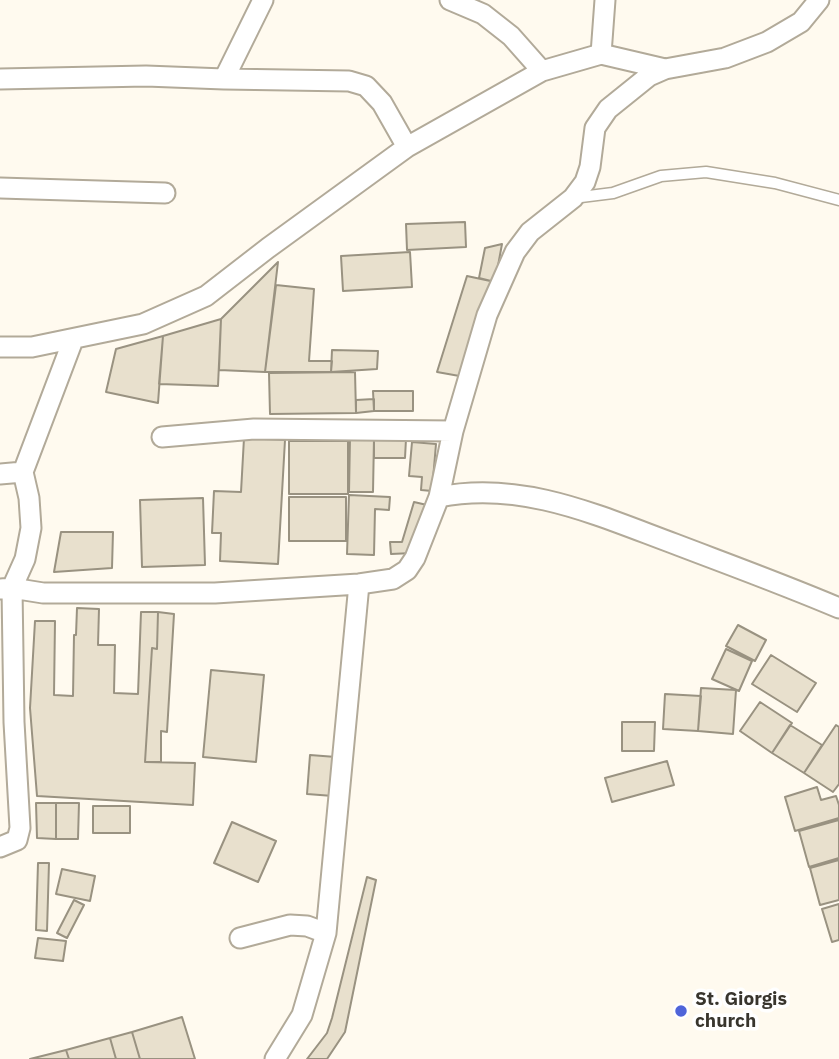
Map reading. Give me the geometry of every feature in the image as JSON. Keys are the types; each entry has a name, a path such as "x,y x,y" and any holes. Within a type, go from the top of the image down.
{"street":[{"path":"224,79 262,0"},
{"path":"450,0 483,14 511,36 542,71"},
{"path":"601,54 605,0"},
{"path":"6,588 43,593 201,593 359,584 393,579 407,570 415,558 439,497 453,431 487,315 515,252 530,232 573,198 585,182 590,167 595,128 608,109 649,76 665,69 725,58 767,42 801,22 819,0"},
{"path":"0,348 32,347 143,324 206,296 407,147 542,71 601,54 665,69"},
{"path":"0,79 146,76 349,81 366,86 383,103 407,147"},
{"path":"0,188 164,193"},
{"path":"0,847 17,840 20,828 7,723 6,588 25,559 31,528 29,498 23,472 73,340"},
{"path":"162,437 254,429 453,431"},
{"path":"0,474 23,472"},
{"path":"439,497 480,491 532,496 587,511 839,608"},
{"path":"275,1059 302,1015 326,933 359,584"},
{"path":"240,938 290,925 307,926 326,933"}],"lane":[{"path":"573,198 614,193 660,176 706,172 775,183 839,200"}],"building":[{"path":"465,222 466,247 407,250 406,224"},
{"path":"502,244 495,282 479,278 485,248"},
{"path":"410,252 412,287 343,291 341,256"},
{"path":"278,262 265,372 219,370 221,319"},
{"path":"467,276 495,282 465,377 437,372"},
{"path":"276,285 314,289 309,361 332,361 331,372 265,372"},
{"path":"221,319 218,386 159,384 163,336"},
{"path":"163,336 158,403 106,392 116,349"},
{"path":"332,350 378,351 377,369 331,372"},
{"path":"355,372 356,413 270,414 269,373"},
{"path":"373,391 413,391 413,411 374,411"},
{"path":"374,399 374,411 356,413 356,400"},
{"path":"244,438 285,440 278,564 220,561 221,533 212,533 214,491 241,492"},
{"path":"350,438 374,438 373,492 349,492"},
{"path":"374,438 406,439 405,458 374,458"},
{"path":"289,441 348,441 348,494 289,494"},
{"path":"412,442 436,444 432,491 421,490 422,477 409,476"},
{"path":"349,495 390,497 389,510 375,509 374,555 347,554"},
{"path":"289,497 346,497 346,541 289,541"},
{"path":"203,498 205,565 142,567 140,500"},
{"path":"414,502 427,505 413,553 391,554 390,542 402,542"},
{"path":"61,532 113,532 112,568 54,572"},
{"path":"77,608 99,609 98,645 115,645 114,693 138,694 141,612 158,612 157,649 152,648 145,762 195,763 193,805 37,796 30,708 35,621 55,621 54,695 73,696"},
{"path":"158,612 174,614 167,732 161,731 161,762 145,762 152,648 157,649"},
{"path":"738,625 766,640 755,661 726,646"},
{"path":"726,649 752,661 739,691 712,679"},
{"path":"771,655 816,683 797,712 752,684"},
{"path":"211,670 264,675 256,762 203,757"},
{"path":"701,688 736,690 733,734 698,731"},
{"path":"665,694 701,696 698,731 663,729"},
{"path":"760,702 792,723 772,753 740,731"},
{"path":"622,722 655,722 654,751 622,751"},
{"path":"790,725 822,745 804,773 772,753"},
{"path":"836,725 839,727 839,784 833,792 804,773"},
{"path":"310,755 336,757 333,796 307,794"},
{"path":"667,761 674,785 612,802 605,778"},
{"path":"817,787 821,800 836,796 839,818 795,831 785,797"},
{"path":"36,803 56,803 56,839 37,838"},
{"path":"56,803 79,803 78,839 56,839"},
{"path":"93,806 130,806 130,833 93,833"},
{"path":"839,820 839,858 809,867 799,831"},
{"path":"232,822 276,841 258,882 214,863"},
{"path":"839,860 839,900 820,905 810,868"},
{"path":"38,863 49,863 47,931 36,930"},
{"path":"62,869 95,876 90,901 56,894"},
{"path":"367,877 376,880 345,1032 327,1059 307,1059 327,1033 332,1018"},
{"path":"74,900 84,905 67,938 57,933"},
{"path":"839,904 839,940 832,942 822,909"},
{"path":"38,938 66,941 63,961 35,958"},
{"path":"182,1017 195,1059 140,1059 132,1032"},
{"path":"132,1032 140,1059 116,1059 110,1038"},
{"path":"110,1038 116,1059 69,1059 66,1050"},
{"path":"66,1050 69,1059 30,1059"}],"place":[{"name":"St. Giorgis church","path":"681,1011"}]}
